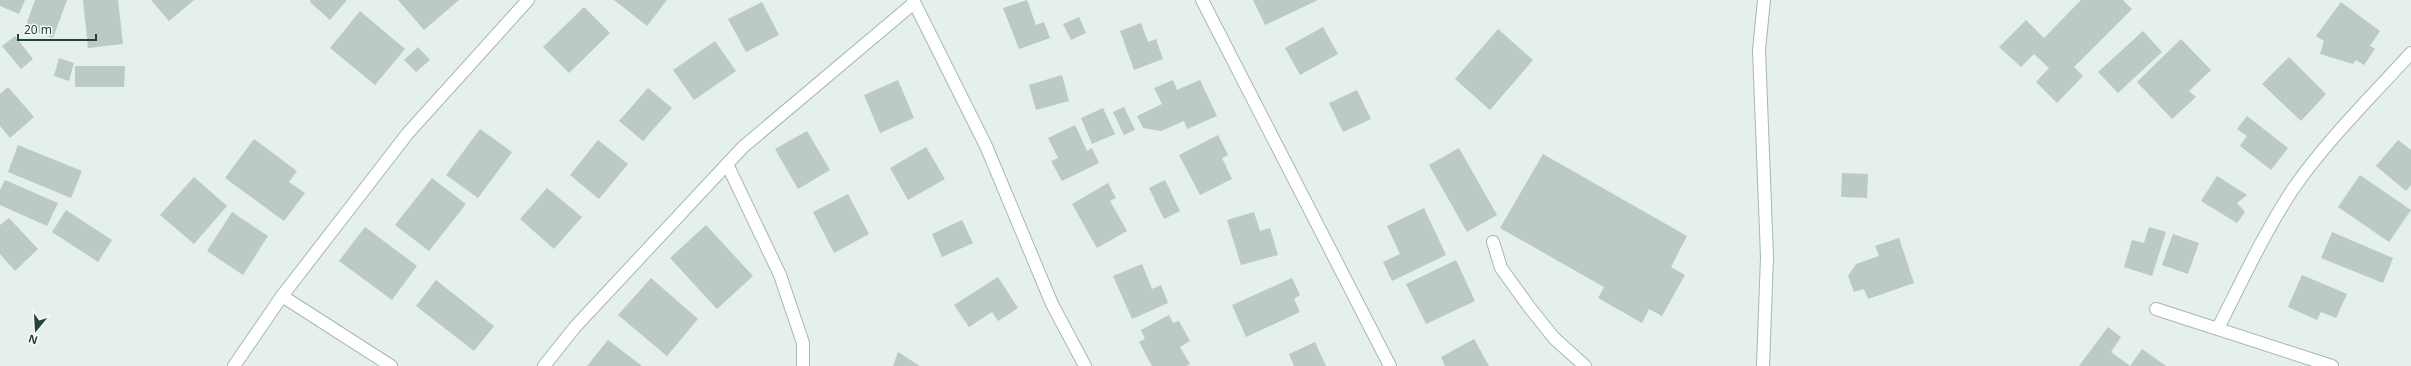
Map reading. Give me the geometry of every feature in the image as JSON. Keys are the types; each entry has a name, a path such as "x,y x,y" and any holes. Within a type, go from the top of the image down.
{"street":[{"path":"234,366 282,296 408,132 528,0"},
{"path":"1202,0 1390,366"},
{"path":"1763,366 1767,257 1759,50 1764,0"},
{"path":"544,366 575,327 743,147 913,2 986,146 1052,304 1085,366"},
{"path":"2218,328 2253,255 2294,188 2341,129 2411,53"},
{"path":"727,164 780,275 803,343 803,366"},
{"path":"1493,242 1501,268 1554,338 1585,366"},
{"path":"282,296 391,366"},
{"path":"2156,309 2332,366"}],"building":[{"path":"0,0 25,0 19,14 0,6"},
{"path":"35,0 67,0 53,38 25,28"},
{"path":"83,0 118,0 123,44 88,48"},
{"path":"151,0 194,0 169,21"},
{"path":"311,0 347,0 330,20 310,2"},
{"path":"398,0 459,0 424,30"},
{"path":"614,0 667,0 647,26"},
{"path":"1027,0 1036,25 1044,22 1050,38 1019,49 1003,8"},
{"path":"1253,0 1318,0 1265,25"},
{"path":"2081,0 2123,0 2132,9 2074,67 2083,76 2057,103 2036,82 2049,68 2034,54 2021,67 1999,47 2026,20 2044,38"},
{"path":"762,2 779,35 746,52 728,19"},
{"path":"2341,2 2380,31 2370,46 2375,49 2364,65 2356,60 2353,64 2320,54 2324,41 2316,36"},
{"path":"584,7 610,33 569,73 543,47"},
{"path":"360,11 405,49 375,85 330,48"},
{"path":"1079,17 1086,33 1071,40 1063,24"},
{"path":"1141,23 1148,42 1156,39 1163,59 1134,70 1120,31"},
{"path":"1323,27 1338,54 1300,75 1285,48"},
{"path":"1498,29 1533,60 1490,110 1455,79"},
{"path":"2143,31 2162,52 2118,93 2098,72"},
{"path":"15,36 33,59 21,69 2,46"},
{"path":"2181,39 2211,70 2189,91 2196,97 2172,119 2137,82"},
{"path":"715,41 736,71 694,100 673,70"},
{"path":"418,47 430,60 416,72 404,60"},
{"path":"2289,57 2326,94 2301,121 2262,84"},
{"path":"59,58 74,63 69,81 54,76"},
{"path":"75,66 125,66 124,87 75,87"},
{"path":"1062,75 1069,101 1036,110 1029,85"},
{"path":"898,80 914,118 880,133 864,95"},
{"path":"1173,80 1177,90 1200,80 1217,116 1187,129 1184,121 1161,131 1143,128 1137,116 1162,104 1154,88"},
{"path":"8,87 34,117 10,138 0,126 0,94"},
{"path":"648,88 672,108 643,141 619,121"},
{"path":"1357,90 1371,119 1343,132 1329,103"},
{"path":"1124,107 1135,130 1124,135 1113,112"},
{"path":"1103,108 1115,134 1092,144 1081,118"},
{"path":"2247,116 2288,148 2271,170 2240,146 2247,136 2237,129"},
{"path":"1075,125 1087,151 1092,148 1099,163 1062,181 1051,161 1058,158 1048,138"},
{"path":"480,129 512,152 478,198 446,175"},
{"path":"807,131 830,170 798,189 775,149"},
{"path":"1218,135 1228,155 1222,158 1232,179 1200,195 1179,155"},
{"path":"254,139 297,171 289,182 305,193 284,221 225,178"},
{"path":"598,140 628,164 599,199 570,175"},
{"path":"2398,140 2411,150 2411,185 2406,191 2376,166"},
{"path":"18,145 82,171 71,198 8,172"},
{"path":"926,147 945,179 908,200 890,168"},
{"path":"1459,148 1497,215 1467,232 1429,165"},
{"path":"1543,154 1687,236 1671,267 1685,275 1662,316 1649,309 1642,323 1598,298 1604,287 1500,228"},
{"path":"1842,173 1868,174 1867,198 1841,197"},
{"path":"2360,175 2411,210 2389,242 2338,207"},
{"path":"2217,176 2247,195 2237,203 2245,212 2237,223 2201,201"},
{"path":"194,177 227,206 194,244 160,215"},
{"path":"432,178 466,204 429,251 395,225"},
{"path":"5,180 58,203 47,226 0,205 0,190"},
{"path":"1165,180 1180,211 1164,219 1149,188"},
{"path":"1108,183 1116,198 1110,201 1127,231 1097,248 1072,204"},
{"path":"547,188 582,217 554,249 520,219"},
{"path":"848,194 869,234 834,253 813,212"},
{"path":"1424,208 1446,255 1392,281 1383,262 1400,254 1387,226"},
{"path":"66,210 112,240 98,262 52,232"},
{"path":"232,212 268,236 243,275 207,251"},
{"path":"1254,212 1260,231 1270,228 1278,255 1241,265 1227,220"},
{"path":"9,218 38,249 15,271 0,254 0,225"},
{"path":"962,220 973,243 942,257 932,234"},
{"path":"706,225 753,276 717,309 670,258"},
{"path":"365,227 417,266 392,300 339,261"},
{"path":"2149,227 2166,232 2152,276 2124,267 2132,240 2144,243"},
{"path":"2332,232 2393,258 2383,283 2321,258"},
{"path":"2173,234 2199,243 2188,274 2162,265"},
{"path":"1899,238 1914,283 1868,299 1864,289 1854,292 1848,276 1856,264 1879,256 1875,246"},
{"path":"1456,260 1475,301 1426,324 1406,284"},
{"path":"1142,264 1152,289 1161,285 1168,303 1132,319 1113,276"},
{"path":"2302,275 2347,294 2336,318 2321,312 2317,320 2288,307"},
{"path":"998,277 1018,308 998,321 992,312 969,327 954,305"},
{"path":"651,278 698,319 667,356 618,315"},
{"path":"1292,278 1300,295 1294,299 1300,312 1246,337 1232,305"},
{"path":"436,280 494,326 474,351 416,306"},
{"path":"1169,315 1173,323 1179,321 1190,341 1180,347 1190,364 1187,366 1152,366 1139,342 1145,339 1141,330"},
{"path":"2108,327 2121,337 2111,352 2130,366 2079,366"},
{"path":"1474,339 1489,366 1445,366 1441,357"},
{"path":"608,340 642,366 587,366"},
{"path":"1315,342 1326,366 1294,366 1289,354"},
{"path":"2142,349 2166,366 2130,366"},
{"path":"898,352 920,366 893,366"}]}
